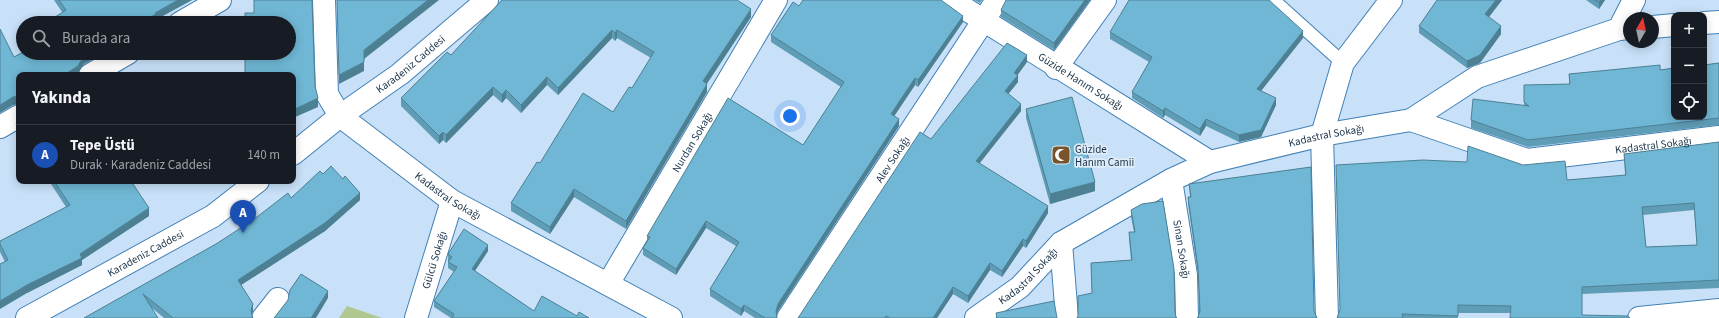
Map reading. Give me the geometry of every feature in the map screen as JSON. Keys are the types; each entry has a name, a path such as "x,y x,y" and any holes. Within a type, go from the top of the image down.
{"street":[{"path":"192,16 220,0"},
{"name":"Kadastral Sokağı","path":"324,0 326,94 340,116 452,201 671,318"},
{"name":"Karadeniz Caddesi","path":"296,152 340,116 400,74 487,0"},
{"name":"Nurdan Sokağı","path":"608,284 776,0"},
{"name":"Güzide Hanım Sokağı","path":"951,0 1056,68 1210,162"},
{"name":"Alev Sokağı","path":"788,318 997,0"},
{"path":"1056,68 1105,0"},
{"path":"1327,318 1322,135 1343,63 1392,0"},
{"path":"1630,12 1634,0"},
{"path":"1707,23 1719,22"},
{"path":"1659,26 1671,25"},
{"path":"1411,120 1477,78 1623,29"},
{"path":"95,72 116,60"},
{"path":"0,127 16,118"},
{"name":"Kadastral Sokağı","path":"976,318 1020,287 1060,243 1171,180 1210,162 1322,135 1411,120 1527,160 1719,137"},
{"name":"Sinan Sokağı","path":"1171,180 1186,275 1187,318"},
{"name":"Karadeniz Caddesi","path":"27,318 214,216 254,184"},
{"name":"Gülcü Sokağı","path":"416,318 452,201"},
{"path":"1060,243 1067,318"},
{"path":"263,318 278,299"},
{"path":"1638,318 1719,310"}],"lane":[{"path":"1273,0 1343,63"}],"green space":[{"path":"347,306 382,318 339,318"}],"building":[{"path":"59,0 178,0 155,13 157,13 152,16 57,16 66,10"},
{"path":"254,0 312,0 315,86 318,98 296,109 296,72 245,72 245,60 296,60 296,16 245,16 245,13 254,13"},
{"path":"337,0 428,0 364,50 364,62 339,75"},
{"path":"502,0 737,0 751,9 703,81 707,84 626,221 574,189 550,227 511,203 537,162 540,163 583,93 613,112 629,87 632,88 654,52 617,30 615,33 612,30 558,88 547,77 521,105 506,90 502,95 493,87 446,135 443,132 439,136 401,98 447,52 451,55"},
{"path":"803,0 941,0 963,16 918,80 915,78 891,114 899,119 778,304 776,311 777,318 765,318 744,305 741,309 710,289 739,242 706,221 676,269 643,248 650,237 647,236 728,98 803,145 844,82 771,35 793,2 799,6"},
{"path":"1006,0 1085,0 1054,43 1001,10"},
{"path":"1129,0 1269,0 1303,31 1257,89 1276,98 1261,130 1239,135 1206,119 1200,129 1165,108 1163,111 1132,92 1152,57 1110,32"},
{"path":"1437,0 1496,0 1485,14 1501,26 1480,55 1467,61 1419,26"},
{"path":"0,29 14,57 16,56 16,60 82,60 78,66 69,72 16,72 16,96 0,105"},
{"path":"1007,43 1027,55 1014,73 1018,75 1005,91 1021,104 976,161 1048,206 1026,241 1023,239 1002,271 990,263 968,296 953,287 933,318 890,318 886,316 885,318 798,318 920,132 931,139"},
{"path":"1719,63 1719,118 1707,119 1707,84 1707,65"},
{"path":"1660,65 1660,70 1671,68 1671,120 1702,120 1528,140 1471,120 1473,99 1529,106 1524,102 1524,85 1570,84 1569,74"},
{"name":"Güzide Hanım Camii","path":"1072,97 1095,182 1050,194 1026,109"},
{"path":"1719,142 1719,280 1582,287 1582,315 1628,316 1630,318 1510,318 1511,306 1458,305 1458,316 1402,314 1403,318 1337,318 1340,310 1336,165 1423,160 1467,162 1468,146 1523,165 1565,161 1567,180 1626,175 1624,154","holes":["1694,203 1697,245 1646,247 1642,207"]},
{"path":"331,166 343,179 345,176 360,193 325,223 238,280 253,304 251,310 253,318 173,318 143,294 158,318 84,318 216,244 253,220 288,193 291,198 320,171 323,174"},
{"path":"1311,167 1314,311 1317,318 1197,318 1200,311 1198,268 1188,197 1191,197 1189,184"},
{"path":"56,184 133,184 149,208 80,254 82,258 27,285 0,301 0,264 8,260 0,241 70,205"},
{"path":"1163,201 1174,269 1175,312 1177,318 1077,318 1078,296 1092,293 1091,263 1132,260 1129,232 1135,232 1131,210 1142,204"},
{"path":"464,229 488,245 472,269 534,311 542,296 577,316 579,312 589,318 452,318 454,314 434,301 457,267 448,262 452,257 448,254"},
{"path":"301,274 328,291 311,318 274,318 288,300 290,290"},
{"path":"1054,301 1057,318 997,318 996,313"}],"place":[{"name":"Güzide Hanım Camii","path":"1061,155"},
{"name":"Tepe Üstü","path":"243,233"}]}
